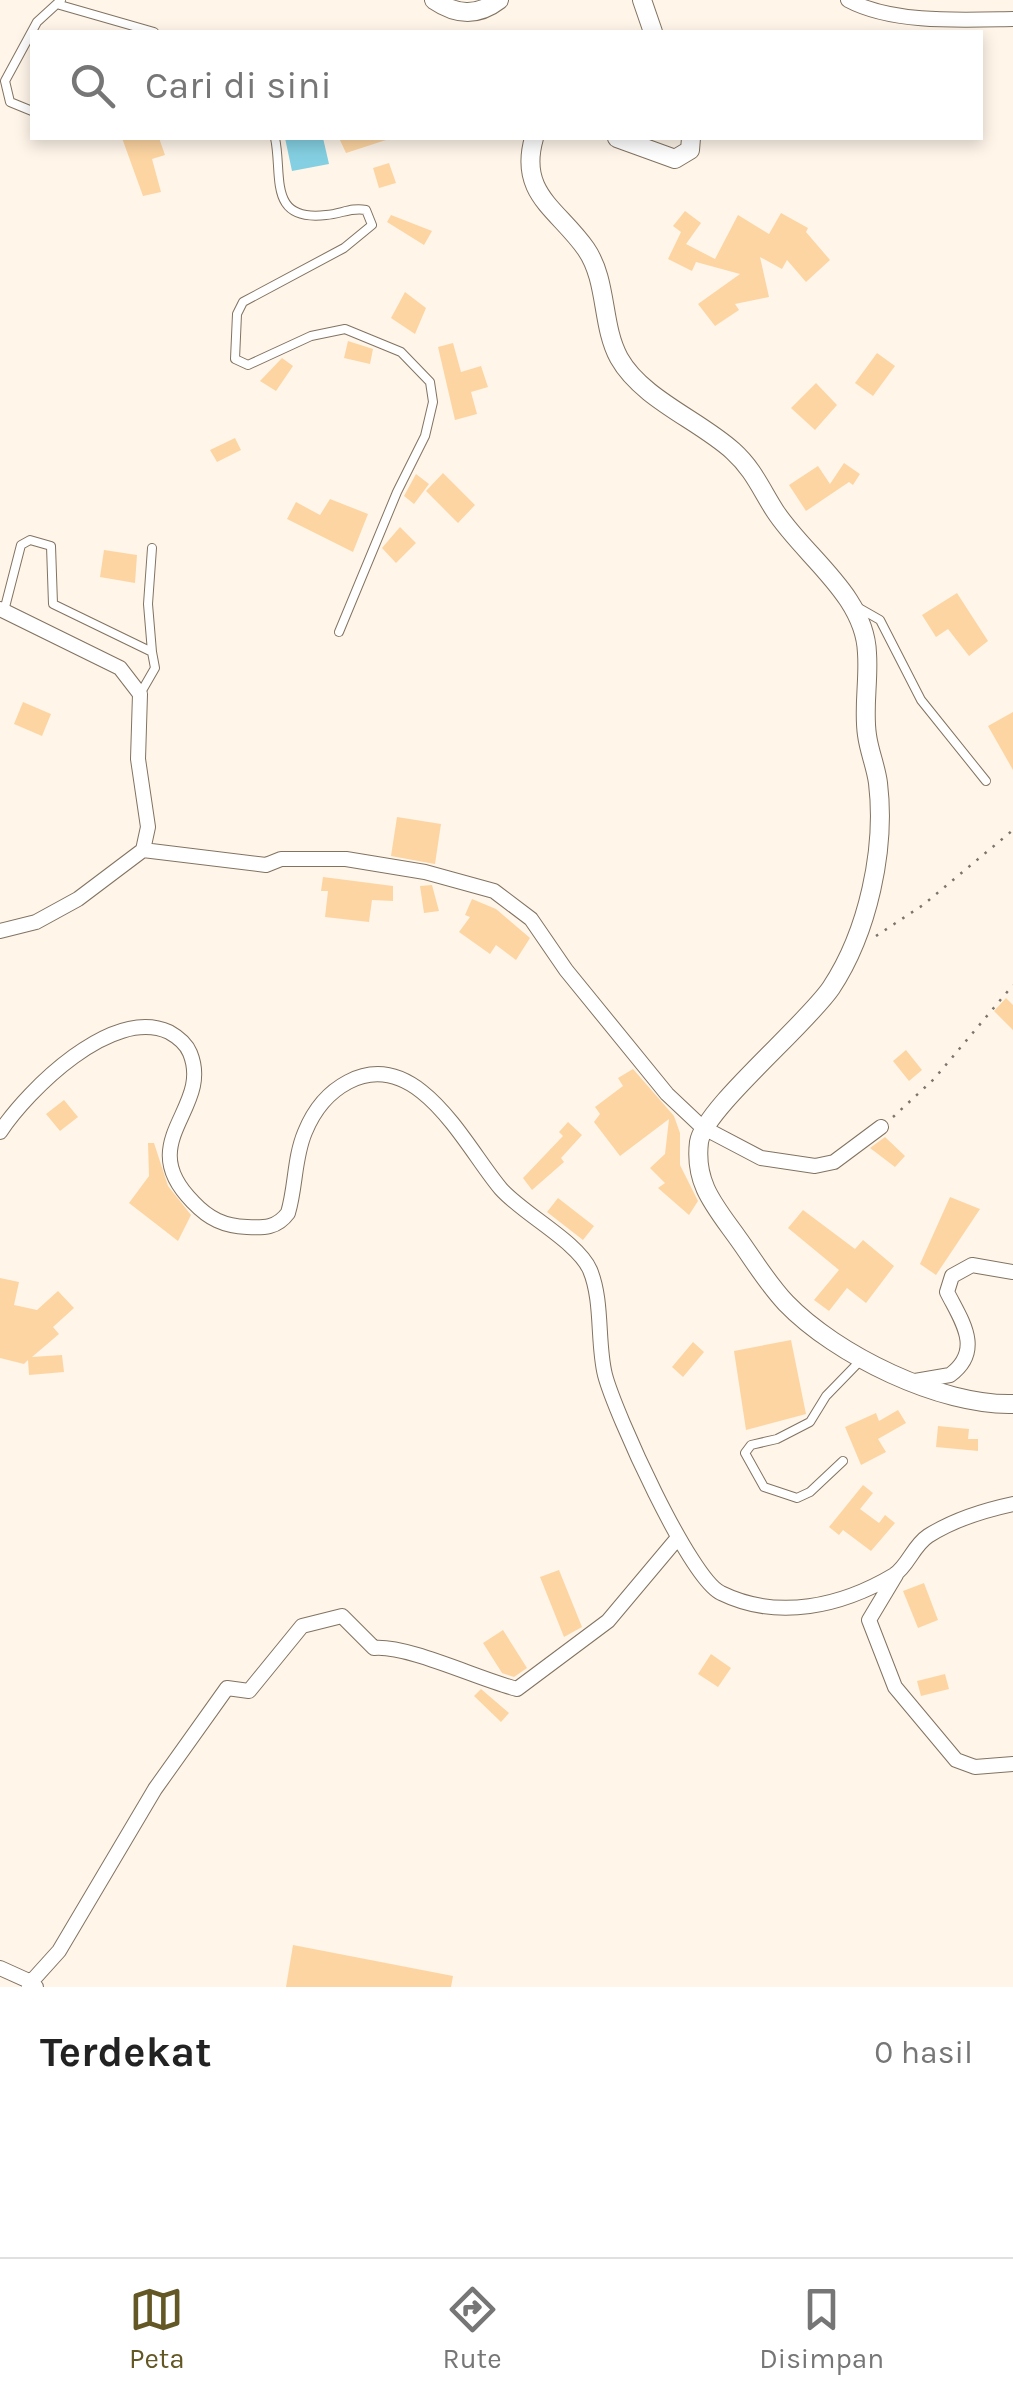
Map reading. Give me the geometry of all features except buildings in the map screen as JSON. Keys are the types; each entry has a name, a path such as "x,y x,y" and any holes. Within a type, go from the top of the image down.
{"street":[{"path":"434,0 466,14 499,0"},
{"path":"642,0 652,30"},
{"path":"848,0 876,10 926,17 1013,19"},
{"path":"533,140 528,158 534,184 586,250 599,276 619,358 641,383 708,430 747,464 775,510 851,604 866,643 867,737 878,786 880,827 858,931 846,961 819,1004 702,1127 697,1164 703,1190 786,1303 864,1358 904,1380 980,1403 1013,1404"},
{"path":"623,140 675,159 690,150 692,140"},
{"path":"0,932 36,922 78,899 143,850 148,827 138,759 140,694 120,668 2,610"},
{"path":"143,850 266,865 295,858 346,859 425,872 494,891 532,919 566,970 667,1094 702,1127 760,1158 815,1166 834,1162 881,1127"},
{"path":"0,1132 36,1088 83,1051 132,1030 163,1030 185,1044 193,1066 169,1146 167,1162 176,1181 211,1219 270,1227 288,1213 300,1143 326,1097 362,1076 387,1076 414,1086 450,1122 504,1192 587,1264 606,1376 676,1540 712,1588 770,1607 825,1604 862,1593 897,1574"},
{"path":"904,1380 930,1381 950,1375 961,1366 968,1327 947,1292 952,1276 972,1265 1013,1272"},
{"path":"1013,1504 927,1537 897,1574 869,1620 895,1686 956,1760 975,1767 1013,1764"},
{"path":"0,1968 32,1985 58,1951 155,1789 227,1688 249,1691 302,1626 342,1616 374,1648 394,1646 470,1677 517,1689 608,1621 676,1540"}],"lane":[{"path":"34,30 61,2 148,30"},
{"path":"30,36 5,81 10,102 30,110"},
{"path":"275,140 280,159 278,192 287,206 304,215 366,210 372,226 344,248 243,302 238,314 235,359 248,365 311,336 345,329 401,352 418,366 430,382 433,402 426,436 397,492 339,632"},
{"path":"2,610 21,545 28,540 44,542 54,551 53,604 152,652"},
{"path":"140,694 155,668 148,604 152,548"},
{"path":"851,604 880,620 921,700 986,781"},
{"path":"844,1461 810,1492 797,1498 764,1487 745,1453 751,1445 777,1440 810,1422 826,1396 864,1358"}],"path":[{"path":"858,931 866,939 893,928 1013,830"},
{"path":"881,1127 934,1079 1013,985"}],"water":[{"path":"285,140 323,140 329,164 292,171"}]}
